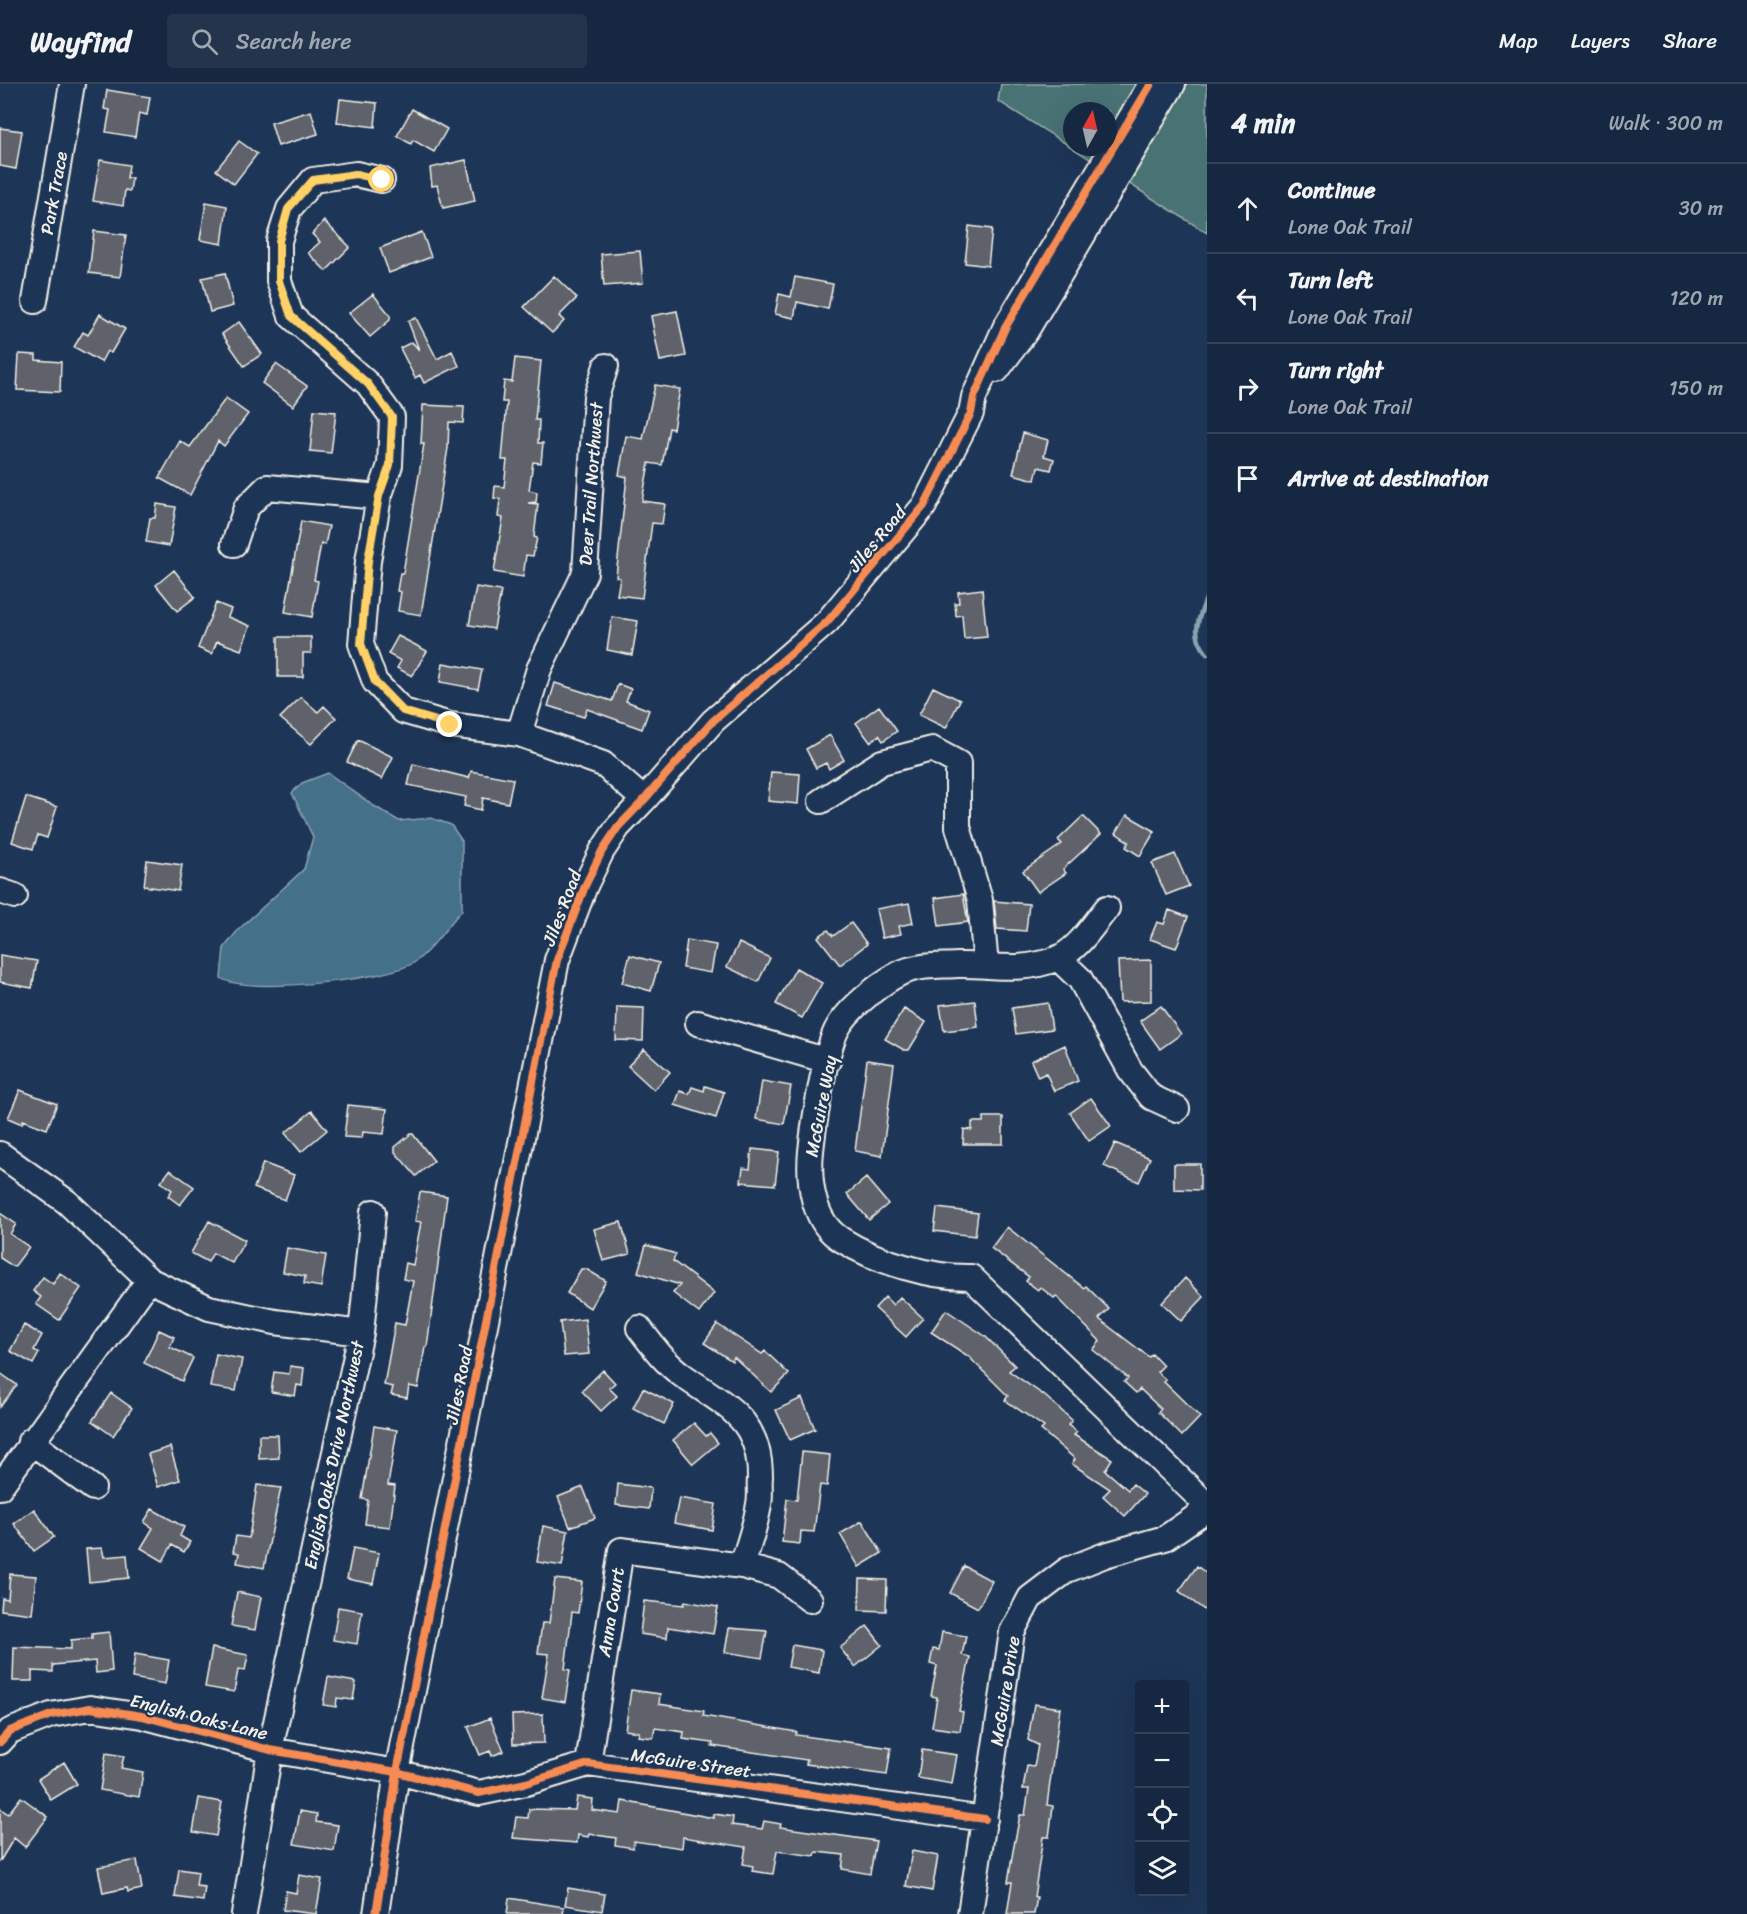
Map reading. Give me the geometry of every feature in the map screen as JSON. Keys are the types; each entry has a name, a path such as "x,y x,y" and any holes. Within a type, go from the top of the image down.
{"street":[{"name":"Park Trace","path":"35,301 72,84"},
{"name":"Jiles Road","path":"376,1914 397,1772 557,960 585,886 602,850 628,814 644,800 713,721 827,622 924,506 971,413 974,397 1005,328 1151,84"},
{"name":"Jiles Road","path":"974,397 1026,331 1173,84"},
{"path":"382,180 356,174 313,180 288,209 279,241 279,281 291,316 368,384 392,417 390,465 379,496 368,561 361,644 375,682 403,711 450,725 519,734 603,764 644,800"},
{"name":"Deer Trail Northwest","path":"519,734 538,669 585,573 596,397 606,366"},
{"path":"234,544 246,508 267,487 379,496"},
{"path":"821,801 882,762 932,750 958,763 958,827 980,900 986,966"},
{"name":"McGuire Way","path":"1107,908 1081,941 1058,958 1004,969 961,965 911,969 886,979 837,1030 828,1061 809,1170 815,1205 829,1233 862,1253 948,1277 971,1277 1207,1507"},
{"path":"1058,958 1080,979 1130,1070 1151,1097 1178,1109"},
{"path":"698,1023 828,1061"},
{"name":"English Oaks Drive Northwest","path":"0,1154 67,1202 149,1280 209,1308 275,1322 361,1333 270,1750 244,1914"},
{"path":"361,1333 373,1212"},
{"path":"0,1487 30,1441 149,1280"},
{"path":"639,1328 658,1353 680,1374 716,1397 749,1426 756,1439 760,1458 759,1504 742,1566"},
{"path":"30,1441 93,1488"},
{"name":"McGuire Drive","path":"969,1914 1012,1632 1030,1598 1067,1570 1105,1555 1165,1538 1207,1507"},
{"name":"Anna Court","path":"588,1764 621,1550 742,1566 779,1576 810,1600"},
{"name":"English Oaks Lane","path":"3,1729 51,1715 90,1708 142,1716 270,1750 397,1772"},
{"name":"McGuire Street","path":"397,1772 478,1792 526,1784 588,1764 985,1819"}],"green space":[{"path":"1001,84 1207,84 1207,233 1085,156 1117,156 1117,102 1063,102 1063,142 998,101"}],"water":[{"path":"328,773 399,821 431,818 451,825 462,841 462,910 422,957 400,969 349,979 286,985 235,983 221,978 224,948 238,930 304,869 313,837 292,793 302,783"}],"building":[{"path":"107,90 150,97 147,115 139,113 135,137 106,132 110,110 104,109"},
{"path":"340,99 377,103 375,127 337,122"},
{"path":"412,109 447,129 434,152 413,140 411,144 397,136"},
{"path":"311,111 318,134 278,146 271,123"},
{"path":"0,128 22,131 16,169 0,166"},
{"path":"239,141 257,154 234,184 216,170"},
{"path":"100,160 129,165 127,178 132,178 130,191 125,190 123,206 93,201"},
{"path":"466,160 475,201 443,208 437,185 432,186 430,168"},
{"path":"206,202 227,206 222,244 200,240"},
{"path":"324,221 350,247 326,271 308,253 320,242 312,234"},
{"path":"969,226 992,229 988,266 965,263"},
{"path":"94,231 126,235 120,277 89,273"},
{"path":"422,232 431,257 389,273 380,248"},
{"path":"640,251 643,283 604,286 601,254"},
{"path":"225,273 233,306 210,312 202,278"},
{"path":"554,276 577,298 559,316 564,321 552,333 524,307"},
{"path":"795,277 833,284 828,309 797,302 794,318 775,314 779,294 791,297"},
{"path":"373,294 390,315 390,320 370,337 349,313"},
{"path":"677,311 686,356 660,361 651,316"},
{"path":"100,314 125,329 111,353 107,351 101,362 74,347 83,332 88,335"},
{"path":"416,318 437,359 452,351 459,366 424,383 420,375 415,378 400,348 412,342 419,350 408,321"},
{"path":"239,322 262,354 244,366 222,334"},
{"path":"19,354 36,355 36,360 61,362 60,392 17,390"},
{"path":"515,358 541,361 535,420 539,420 538,443 543,443 541,463 533,462 529,490 537,492 536,502 528,503 538,504 534,537 537,538 533,556 526,555 523,577 494,572 503,518 498,517 500,499 494,498 495,486 504,487 507,460 502,460 507,402 502,402 504,381 512,382"},
{"path":"276,364 307,386 293,406 262,383"},
{"path":"655,385 680,389 673,429 669,428 662,465 649,463 642,501 665,504 662,524 652,523 642,598 617,595 620,578 616,577 627,477 619,475 626,436 643,439"},
{"path":"226,398 248,414 224,446 218,441 190,495 159,478 180,441 190,447"},
{"path":"423,405 464,407 463,423 449,422 448,448 421,615 398,611 401,592 397,591 400,573 403,573 424,444 421,444"},
{"path":"314,410 336,412 331,453 310,451"},
{"path":"1023,433 1048,440 1044,456 1054,459 1051,470 1038,467 1035,480 1013,474"},
{"path":"157,504 176,507 169,546 146,542 150,518 155,518"},
{"path":"301,521 329,526 325,545 321,544 314,580 318,581 312,617 285,612"},
{"path":"174,570 195,597 177,611 156,585"},
{"path":"476,587 501,591 494,629 469,625"},
{"path":"982,589 987,637 964,639 962,615 956,616 955,603 959,603 958,592"},
{"path":"216,603 231,609 228,617 250,626 241,650 217,641 212,654 198,648"},
{"path":"612,617 638,621 632,655 607,650"},
{"path":"398,636 427,651 412,676 397,668 401,661 388,654"},
{"path":"278,637 311,637 311,653 303,653 303,677 278,677"},
{"path":"443,663 482,670 478,689 440,682"},
{"path":"555,683 612,701 618,684 631,689 626,701 649,710 642,729 587,709 584,717 548,706"},
{"path":"933,687 960,700 946,728 919,715"},
{"path":"301,697 318,712 324,706 336,718 311,744 280,718"},
{"path":"879,706 897,731 883,741 879,735 870,742 856,723"},
{"path":"830,735 844,760 829,769 826,763 816,768 806,749"},
{"path":"358,740 393,757 382,779 347,762"},
{"path":"413,764 469,778 471,771 513,779 508,803 483,798 481,810 464,806 466,797 408,785"},
{"path":"771,772 800,774 798,804 768,801"},
{"path":"26,797 57,807 47,838 38,835 33,849 12,842"},
{"path":"1127,815 1155,831 1140,856 1126,847 1129,842 1116,833"},
{"path":"1083,816 1101,834 1063,869 1066,873 1038,892 1023,871 1062,844 1058,840"},
{"path":"1175,854 1189,886 1166,895 1152,863"},
{"path":"147,860 182,865 178,891 144,886"},
{"path":"963,894 968,922 939,926 935,898"},
{"path":"994,901 1029,904 1026,931 997,929"},
{"path":"909,903 913,923 899,926 901,934 882,938 876,909"},
{"path":"1169,910 1188,917 1176,948 1150,939 1157,922 1164,924"},
{"path":"851,923 867,944 840,965 818,937 828,930 833,936"},
{"path":"687,940 716,945 711,973 683,968"},
{"path":"739,943 770,958 758,982 727,967"},
{"path":"0,955 37,961 32,988 0,982"},
{"path":"630,955 659,963 651,991 622,983"},
{"path":"1151,960 1151,1001 1120,1002 1118,961"},
{"path":"796,968 822,983 802,1018 776,1004"},
{"path":"975,1001 978,1027 944,1031 940,1005"},
{"path":"1048,1003 1052,1029 1016,1034 1012,1008"},
{"path":"1161,1006 1181,1034 1160,1049 1140,1021"},
{"path":"617,1007 644,1008 643,1041 616,1040"},
{"path":"904,1009 926,1022 909,1050 904,1050 885,1039"},
{"path":"1065,1045 1078,1081 1054,1091 1046,1073 1038,1077 1031,1061"},
{"path":"644,1049 670,1072 654,1090 628,1066"},
{"path":"867,1060 894,1064 882,1156 855,1151"},
{"path":"762,1081 791,1086 784,1124 756,1119"},
{"path":"705,1086 724,1092 716,1118 675,1105 680,1091 689,1094 692,1087 704,1091"},
{"path":"20,1090 57,1104 47,1129 23,1120 22,1124 8,1118"},
{"path":"1091,1098 1111,1126 1089,1141 1070,1113"},
{"path":"348,1105 387,1109 384,1134 363,1132 362,1138 344,1137"},
{"path":"312,1111 327,1130 301,1152 285,1133"},
{"path":"984,1117 1003,1117 1003,1144 963,1144 964,1129 972,1130 972,1122 983,1122"},
{"path":"412,1133 434,1161 416,1176 395,1152 395,1147"},
{"path":"1115,1143 1150,1158 1139,1182 1104,1166"},
{"path":"752,1149 779,1152 775,1185 741,1182 743,1168 750,1169"},
{"path":"263,1163 294,1175 285,1200 254,1188"},
{"path":"1174,1164 1200,1164 1200,1190 1174,1189"},
{"path":"170,1170 194,1187 180,1205 168,1196 172,1190 161,1182"},
{"path":"866,1178 888,1204 869,1220 847,1194"},
{"path":"420,1192 447,1196 427,1347 425,1347 418,1388 409,1386 407,1398 391,1395 393,1387 384,1385 395,1323 405,1325 413,1281 403,1279 406,1263 413,1265 421,1222 415,1221"},
{"path":"937,1208 978,1213 975,1236 934,1231"},
{"path":"0,1213 16,1224 10,1234 29,1247 14,1267 0,1258"},
{"path":"209,1221 245,1240 232,1263 213,1253 208,1262 191,1253"},
{"path":"621,1222 630,1254 603,1261 594,1229"},
{"path":"1007,1227 1084,1288 1086,1286 1109,1309 1099,1319 1149,1357 1152,1354 1163,1366 1157,1372 1166,1380 1164,1382 1200,1417 1182,1436 1158,1412 1161,1409 1140,1389 1136,1393 1124,1382 1128,1378 1093,1350 1100,1341 1056,1296 1054,1298 1040,1287 1038,1290 1026,1281 1029,1277 991,1248"},
{"path":"646,1245 676,1254 673,1261 714,1293 699,1313 673,1293 680,1285 638,1272"},
{"path":"287,1248 326,1255 321,1287 304,1284 305,1276 283,1272"},
{"path":"581,1269 586,1269 606,1281 590,1308 567,1293"},
{"path":"60,1273 81,1288 59,1320 36,1304 41,1297 33,1291 43,1277 53,1284"},
{"path":"1185,1278 1204,1297 1181,1321 1162,1303"},
{"path":"885,1297 893,1305 900,1297 923,1318 906,1337 875,1308"},
{"path":"946,1310 985,1336 1015,1366 1009,1371 1045,1396 1072,1420 1068,1425 1077,1432 1074,1435 1112,1459 1105,1470 1128,1490 1133,1484 1145,1494 1125,1516 1103,1496 1110,1489 1072,1464 1075,1459 1041,1430 1044,1427 1005,1400 1008,1396 968,1356 931,1332"},
{"path":"585,1319 589,1354 564,1356 560,1322"},
{"path":"717,1324 762,1354 765,1351 789,1374 771,1392 734,1357 732,1361 704,1343"},
{"path":"24,1325 42,1335 34,1350 39,1353 33,1364 10,1351"},
{"path":"159,1330 174,1337 170,1347 193,1358 182,1381 144,1363"},
{"path":"216,1354 242,1359 236,1391 210,1387"},
{"path":"290,1366 304,1368 302,1386 297,1385 295,1396 271,1392 274,1372 289,1374"},
{"path":"603,1370 615,1383 609,1388 617,1396 601,1411 582,1391"},
{"path":"0,1373 17,1385 0,1407"},
{"path":"643,1388 674,1404 664,1424 633,1408"},
{"path":"111,1393 132,1408 113,1436 92,1421"},
{"path":"802,1398 815,1429 790,1440 776,1410"},
{"path":"694,1423 706,1436 710,1433 718,1443 693,1464 673,1440"},
{"path":"374,1426 397,1430 388,1485 395,1486 390,1527 365,1524 368,1500 362,1499"},
{"path":"259,1435 278,1435 279,1458 259,1459"},
{"path":"170,1447 180,1480 158,1487 148,1454"},
{"path":"802,1452 830,1455 827,1486 820,1485 814,1532 801,1531 800,1544 782,1542 787,1499 797,1500"},
{"path":"618,1484 651,1488 649,1509 616,1505"},
{"path":"257,1485 281,1488 264,1568 237,1563 239,1553 233,1552 236,1536 249,1538"},
{"path":"583,1487 595,1518 570,1527 558,1497"},
{"path":"679,1498 716,1504 712,1530 674,1523"},
{"path":"34,1509 54,1537 34,1551 14,1524"},
{"path":"152,1509 184,1527 180,1536 190,1542 184,1552 172,1545 163,1561 141,1548 153,1528 144,1522"},
{"path":"862,1521 882,1553 859,1567 840,1534"},
{"path":"543,1526 568,1531 562,1566 537,1562"},
{"path":"102,1548 104,1557 127,1555 129,1578 89,1582 86,1549"},
{"path":"353,1548 379,1553 373,1584 347,1579"},
{"path":"964,1566 992,1581 978,1608 950,1593"},
{"path":"1197,1566 1207,1574 1207,1612 1179,1591"},
{"path":"10,1574 36,1576 32,1614 1,1610 2,1598 8,1599"},
{"path":"555,1579 582,1582 578,1613 572,1612 565,1669 570,1670 565,1702 542,1698 549,1654 538,1653 542,1623 549,1623"},
{"path":"860,1579 887,1580 886,1611 859,1610"},
{"path":"237,1592 261,1597 255,1630 231,1626"},
{"path":"644,1601 684,1605 685,1601 718,1607 713,1634 668,1627 667,1638 640,1634"},
{"path":"338,1607 362,1611 357,1644 333,1640"},
{"path":"867,1626 882,1645 855,1667 840,1648"},
{"path":"729,1628 767,1631 762,1658 725,1652"},
{"path":"109,1632 112,1671 96,1673 95,1661 53,1665 53,1672 32,1671 32,1681 13,1681 14,1647 71,1649 71,1640 92,1638 92,1634"},
{"path":"942,1632 966,1636 962,1655 970,1657 959,1711 963,1712 960,1731 932,1727 937,1697 931,1696 937,1666 930,1664 933,1649 939,1650"},
{"path":"792,1645 822,1650 819,1673 788,1667"},
{"path":"212,1648 248,1655 245,1671 238,1670 234,1692 205,1687"},
{"path":"135,1654 169,1660 165,1684 132,1678"},
{"path":"328,1677 356,1682 353,1700 337,1698 336,1707 323,1705"},
{"path":"631,1690 660,1694 659,1704 704,1711 703,1716 797,1732 796,1735 891,1748 887,1775 806,1764 807,1760 712,1746 713,1743 683,1739 684,1732 655,1728 653,1738 638,1736 639,1732 625,1730"},
{"path":"1034,1704 1060,1708 1047,1805 1053,1806 1049,1837 1043,1837 1034,1897 1037,1897 1034,1914 1007,1914 1012,1882 1008,1882 1013,1851 1020,1815 1025,1815 1029,1789 1023,1789 1027,1766 1034,1767 1038,1745 1028,1740"},
{"path":"543,1714 544,1743 513,1744 512,1715"},
{"path":"490,1718 504,1751 492,1756 490,1751 480,1755 468,1727"},
{"path":"922,1750 957,1755 952,1784 918,1778"},
{"path":"106,1753 124,1756 121,1768 143,1772 139,1797 100,1790"},
{"path":"64,1762 77,1784 51,1800 38,1779"},
{"path":"21,1797 48,1817 25,1847 14,1838 0,1861 0,1808 8,1814"},
{"path":"577,1797 593,1799 592,1810 620,1814 622,1801 714,1818 714,1814 733,1817 732,1825 762,1829 764,1821 781,1824 780,1827 876,1841 870,1874 842,1869 844,1855 816,1852 815,1856 777,1851 773,1874 752,1871 753,1866 743,1864 746,1847 683,1837 682,1848 634,1841 633,1848 615,1845 616,1838 589,1834 588,1837 578,1835 577,1843 513,1838 516,1817 528,1818 529,1809 575,1810"},
{"path":"199,1798 222,1802 216,1836 193,1832"},
{"path":"300,1811 317,1814 316,1822 338,1825 334,1851 294,1844"},
{"path":"912,1851 938,1856 932,1891 906,1886"},
{"path":"137,1860 142,1889 128,1892 127,1888 103,1893 98,1867"},
{"path":"179,1869 198,1872 196,1886 205,1887 203,1901 175,1897"},
{"path":"299,1875 322,1879 316,1914 283,1910 286,1891 296,1893"},
{"path":"568,1888 605,1894 602,1911 565,1905"},
{"path":"509,1898 564,1907 563,1914 507,1914"}],"waterway":[{"path":"1207,596 1197,626 1199,639 1207,654"}],"cycle path":[{"path":"376,1914 397,1772 557,960 585,886 602,851 618,827 713,721 827,622 924,506 971,413 974,397 1005,328 1151,84"},
{"path":"0,1742 10,1731 51,1715 90,1708 142,1716 270,1750 397,1772 479,1793 526,1783 588,1764 985,1819"}],"route":[{"path":"382,180 356,174 313,180 288,209 279,241 279,281 291,316 368,384 392,417 390,465 379,496 368,561 361,644 375,682 403,711 450,725"}]}
